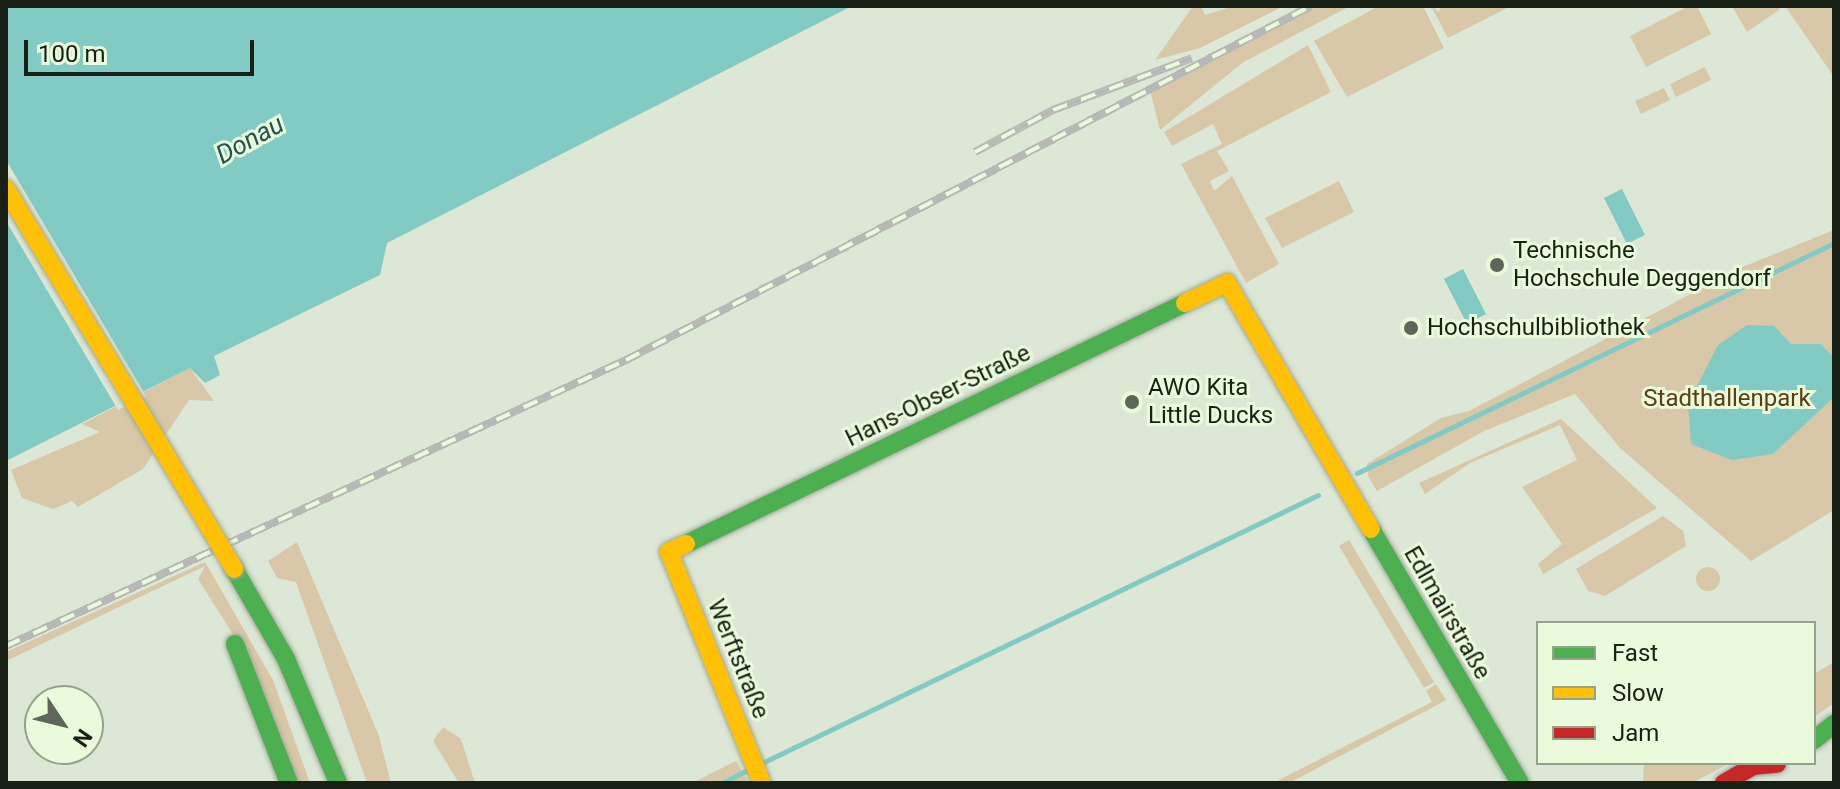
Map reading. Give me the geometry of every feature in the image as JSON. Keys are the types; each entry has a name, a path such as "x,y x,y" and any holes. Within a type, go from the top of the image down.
{"street":[{"path":"6,189 286,659 338,783"},
{"name":"Edlmairstraße","path":"1227,283 1520,783"},
{"name":"Hans-Obser-Straße","path":"669,552 1227,283"},
{"name":"Werftstraße","path":"669,552 762,783"},
{"path":"235,644 289,783"},
{"path":"1816,738 1834,724"},
{"path":"1724,783 1753,766 1766,765"},
{"path":"1755,783 1778,765"}],"green space":[{"path":"1201,6 1205,15 1234,6 1284,6 1200,48 1155,60 1191,9"},
{"path":"1302,6 1350,6 1242,63 1160,130 1149,86"},
{"path":"1379,6 1423,6 1444,48 1347,97 1314,41"},
{"path":"1431,6 1439,12 1441,6 1511,6 1448,38"},
{"path":"1689,6 1697,6 1711,34 1646,67 1630,36"},
{"path":"1732,6 1778,6 1779,10 1747,32"},
{"path":"1785,6 1834,6 1834,77"},
{"path":"1308,45 1331,92 1217,151 1229,171 1210,181 1214,191 1232,176 1279,264 1246,283 1181,164 1222,144 1213,124 1172,146 1164,132"},
{"path":"1705,67 1711,80 1676,97 1670,84"},
{"path":"1664,88 1670,100 1641,114 1635,101"},
{"path":"1339,181 1354,212 1282,248 1265,218"},
{"name":"Stadthallenpark","path":"1834,230 1834,510 1751,561 1620,448 1575,394 1484,431 1377,491 1368,476 1367,464 1441,418 1469,411 1740,268"},
{"path":"190,368 214,401 189,400 143,469 78,507 72,501 53,509 22,498 11,470 100,432 82,424"},
{"path":"1561,419 1657,508 1543,574 1538,564 1562,544 1522,487 1577,460 1560,425 1470,463 1425,494 1419,483"},
{"path":"1663,516 1683,531 1686,546 1605,596 1588,591 1576,569"},
{"path":"1349,540 1434,682 1424,688 1339,546"},
{"path":"297,542 379,736 391,783 367,783 296,582 277,578 268,561"},
{"path":"205,562 273,680 310,783 297,783 241,647 198,579 205,566 6,661 6,652"},
{"path":"1708,567 1716,571 1720,579 1716,587 1708,591 1700,587 1696,579 1700,571"},
{"path":"1834,662 1834,703 1816,716 1816,673"},
{"path":"1436,684 1446,700 1289,783 1273,783 1432,702 1426,691"},
{"path":"443,727 461,739 475,783 459,783 433,741"},
{"path":"736,761 749,783 692,783"},
{"path":"1644,765 1726,765 1692,783 1643,783"}],"water":[{"name":"Donau","path":"6,6 852,6 387,243 380,275 214,356 220,375 213,379 205,383 190,368 6,461"},
{"path":"1622,189 1645,235 1627,244 1604,198"},
{"path":"1463,269 1486,314 1467,324 1444,279"},
{"path":"1747,325 1774,326 1791,344 1821,344 1834,358 1834,397 1773,454 1732,460 1691,444 1688,404 1718,345"}],"pier":[{"path":"6,160 146,396 118,410 6,221"}],"waterway":[{"path":"1357,473 1834,243"},
{"path":"764,762 1318,495"},
{"path":"722,783 748,770"}],"railway":[{"path":"6,646 626,360 1311,6"},
{"path":"975,152 1053,110 1192,58"}],"traffic: fast":[{"path":"686,544 1185,303"},
{"path":"1371,529 1520,783"},
{"path":"234,569 286,659 338,783"},
{"path":"235,644 289,783"},
{"path":"1816,738 1834,724"}],"traffic: slow":[{"path":"6,189 234,569"},
{"path":"1185,303 1227,283 1371,529"},
{"path":"686,544 669,552 762,783"}],"traffic: jam":[{"path":"1724,783 1753,766 1765,765"}],"place":[{"name":"Technische Hochschule Deggendorf","path":"1497,265"},
{"name":"Hochschulbibliothek","path":"1411,328"},
{"name":"AWO Kita Little Ducks","path":"1132,402"}]}
